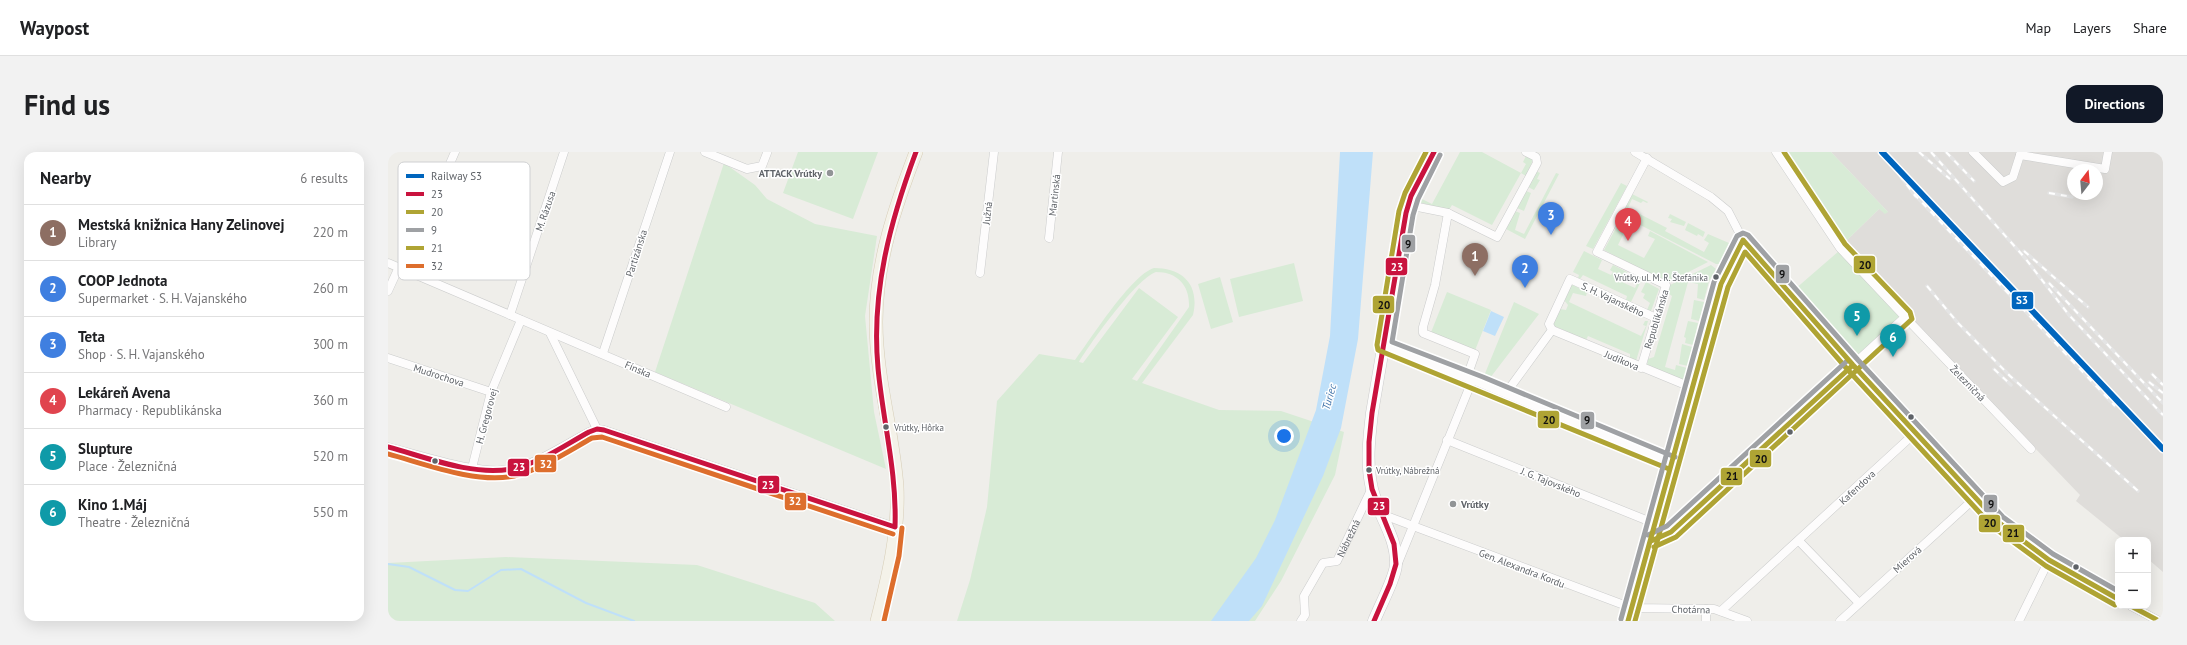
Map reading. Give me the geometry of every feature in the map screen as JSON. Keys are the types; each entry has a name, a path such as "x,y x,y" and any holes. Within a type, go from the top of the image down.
{"main road":[{"path":"877,621 892,554 897,488 878,369 877,304 881,264 888,235 916,152"}],"street":[{"path":"450,162 455,152"},
{"name":"M. Rázusa","path":"530,255 564,152"},
{"name":"Partizánska","path":"603,354 670,152"},
{"path":"705,152 747,169 762,166 767,153"},
{"name":"Južná","path":"980,273 994,152"},
{"name":"Martinská","path":"1049,238 1058,152"},
{"path":"1397,566 1392,539 1372,488 1368,469 1368,442 1401,234 1408,205 1434,152"},
{"path":"1408,205 1448,213 1497,237 1537,163 1536,157 1526,152"},
{"path":"1635,152 1718,202 1728,211 1743,240 1853,365 1998,522 2050,560 2115,597"},
{"name":"Železničná","path":"1776,152 1840,248 2031,449"},
{"path":"1973,152 2003,182 2013,177 2020,154 2105,169 2108,152"},
{"name":"Republikánska","path":"1641,368 1666,285 1597,252 1647,158"},
{"path":"1374,621 1472,377 1475,354 1423,333 1423,327 1435,285 1448,213"},
{"path":"1628,621 1721,284 1743,240"},
{"name":"Fínska","path":"388,263 398,267"},
{"path":"388,292 398,274"},
{"name":"S. H. Vajanského","path":"1552,330 1549,324 1570,279 1656,318"},
{"name":"Fínska","path":"429,280 726,407"},
{"name":"M. Rázusa","path":"510,315 522,280"},
{"path":"1651,541 1671,532 1905,316"},
{"name":"H. Gregorovej","path":"472,468 491,392 521,320"},
{"path":"1506,393 1552,330"},
{"name":"Judíkova","path":"1552,330 1641,368 1693,388"},
{"path":"550,333 597,429"},
{"path":"1384,346 1472,377 1506,393 1672,463"},
{"name":"Mudrochova","path":"388,358 491,392"},
{"path":"388,447 472,468 491,471 512,469 597,429 604,430 895,528"},
{"name":"Kafendova","path":"1721,611 1915,433"},
{"name":"J. G. Tajovského","path":"1447,440 1656,524"},
{"name":"Nábrežná","path":"1301,621 1305,615 1304,596 1323,563 1337,561 1372,488"},
{"name":"Mierová","path":"1840,621 1975,498"},
{"name":"Gen. Alexandra Kordu","path":"1381,514 1632,608"},
{"path":"1799,541 1859,603"},
{"path":"2019,621 2050,560"},
{"name":"Chotárna","path":"1632,608 1706,609 1721,611 1747,621"},
{"path":"1706,609 1706,621"},
{"path":"2137,609 2159,621"}],"shaded area":[{"path":"1831,152 2163,152 2163,572 2151,562 2151,537 2120,537 2076,501 2080,495 1841,246 1880,208 1888,212"}],"green space":[{"name":"ATTACK Vrútky","path":"798,152 878,152 853,219 783,193"},
{"path":"1460,152 1482,152 1521,173 1492,225 1452,205 1449,210 1418,202 1427,183 1425,188 1427,189 1422,199 1432,204"},
{"path":"1778,152 1831,152 1888,212 1885,214 1879,209 1841,246"},
{"path":"1526,156 1533,160 1526,176 1521,173 1526,164 1523,162"},
{"path":"724,163 755,185 767,199 815,224 877,236 865,316 874,412 886,469 655,372"},
{"path":"1536,171 1540,173 1537,179 1540,180 1534,190 1528,187"},
{"path":"1556,173 1559,174 1525,239 1506,229 1515,211 1520,213 1515,230 1524,234"},
{"path":"1621,183 1627,186 1593,249 1586,246"},
{"path":"1526,191 1531,193 1524,211 1517,208"},
{"path":"1630,193 1648,202 1643,201 1641,203 1632,199 1628,208 1667,228 1665,231 1704,252 1709,243 1704,240 1708,234 1729,243 1719,264 1716,264 1619,214"},
{"path":"1670,214 1686,222 1684,226 1670,222 1672,219 1668,218"},
{"path":"1622,217 1630,221 1618,245 1644,258 1655,239 1648,236 1650,231 1708,262 1667,283 1604,250"},
{"path":"1688,223 1705,232 1703,237 1698,234 1697,236 1685,230"},
{"path":"1584,251 1602,260 1598,269 1611,275 1613,272 1610,270 1613,265 1627,272 1622,282 1635,288 1640,278 1642,279 1631,302 1626,300 1627,296 1583,275 1580,279 1578,278 1579,275 1573,272"},
{"path":"1839,251 1900,317 1854,362 1794,290"},
{"path":"1294,263 1303,301 1239,317 1230,279"},
{"path":"1711,265 1716,269 1709,281 1704,300 1697,298 1698,284 1688,282 1665,367 1675,370 1676,365 1687,368 1684,380 1647,366 1648,359 1654,357 1672,296 1666,292 1666,287"},
{"path":"1154,268 1173,271 1181,275 1187,280 1191,287 1195,304 1193,315 1142,383 1219,410 1281,411 1344,432 1335,475 1281,581 1255,621 957,621 970,580 987,507 997,401 1039,354 1075,360 1123,295 1134,282","holes":["1156,272 1164,273 1176,278 1185,287 1189,299 1189,307 1137,381 1132,379 1178,317 1139,288 1083,363 1079,362 1093,340 1126,298 1148,277"]},
{"path":"1220,277 1233,322 1211,329 1198,284"},
{"path":"1646,282 1659,289 1651,311 1647,310 1650,303 1643,298 1645,294 1641,292"},
{"path":"1571,284 1587,292 1586,296 1573,293 1569,302 1641,336 1646,326 1643,325 1645,321 1648,321 1636,361 1630,359 1630,354 1588,336 1586,340 1552,325 1560,309 1566,310 1568,305 1564,300"},
{"path":"1447,292 1491,310 1474,353 1430,335"},
{"path":"1694,300 1704,302 1699,321 1691,319"},
{"path":"1514,302 1539,314 1490,378 1484,376"},
{"path":"1688,321 1698,323 1693,345 1685,343 1686,338 1684,337"},
{"path":"1682,344 1692,347 1688,366 1679,364"},
{"path":"506,557 697,565 815,603 835,621 388,621 388,563"}],"water":[{"name":"Turiec","path":"1340,152 1373,152 1358,339 1341,428 1323,476 1262,606 1249,621 1211,621 1256,558 1275,520 1316,410 1330,336"},
{"path":"1491,311 1504,317 1495,336 1483,331"}],"waterway":[{"path":"388,564 409,567 455,590 468,591 501,570 521,569 586,603 634,621"}],"railway":[{"path":"1919,152 1950,179"},
{"path":"1931,152 2025,258 2069,315 2163,415"},
{"path":"1946,152 1974,181"},
{"path":"1885,156 1916,197"},
{"path":"2049,193 2067,196"},
{"path":"1914,194 2115,406"},
{"path":"2024,251 2088,307"},
{"path":"2049,283 2163,403"},
{"path":"1927,286 1958,323 2010,376 2138,491"},
{"path":"1994,369 2011,385"},
{"path":"2152,374 2163,385"},
{"path":"2149,382 2163,393"}],"rail line":[{"name":"S3","path":"1882,152 2163,449"}],"transit line":[{"name":"23","path":"895,527 892,467 878,368 877,312 880,285 891,231 916,152"},
{"name":"20","path":"1426,152 1405,193 1399,211 1377,345 1378,350 1669,469"},
{"name":"23","path":"1374,621 1390,584 1396,564 1394,544 1372,489 1369,470 1369,442 1372,413 1406,213 1411,196 1434,152"},
{"name":"20","path":"1654,547 1676,537 1912,319 1910,312 1845,244 1784,152"},
{"name":"9","path":"1440,155 1418,199 1413,215 1392,342 1483,377 1675,457"},
{"name":"9","path":"1621,619 1714,282 1737,236 1743,233 1748,235 1858,360 2003,517 2053,554 2115,589"},
{"name":"21","path":"1628,621 1721,284 1743,240 1853,365 1998,522 2049,560 2115,597"},
{"name":"20","path":"1635,621 1728,287 1745,252 1848,370 1993,527 2046,566 2115,605"},
{"name":"9","path":"1648,535 1667,526 1848,360"},
{"name":"21","path":"1651,541 1671,532 1853,365"},
{"name":"23","path":"388,447 465,468 480,470 511,469 542,459 589,432 597,429 604,430 895,527"},
{"name":"32","path":"388,454 451,472 499,478 524,473 554,460 592,438 602,437 893,534"},
{"name":"32","path":"884,621 899,556 902,528"},
{"name":"21","path":"2137,609 2159,621"}],"place":[{"name":"ATTACK Vrútky","path":"830,173"},
{"name":"Teta","path":"1551,235"},
{"name":"Lekáreň Avena","path":"1628,241"},
{"name":"Mestská knižnica Hany Zelinovej","path":"1475,276"},
{"name":"Vrútky, ul. M. R. Štefánika","path":"1716,277"},
{"name":"COOP Jednota","path":"1525,288"},
{"name":"Slupture","path":"1857,336"},
{"name":"Kino 1.Máj","path":"1893,357"},
{"name":"Vrútky, Hôrka","path":"886,427"},
{"name":"Vrútky, Nábrežná","path":"1369,470"},
{"name":"Vrútky","path":"1453,504"}]}
